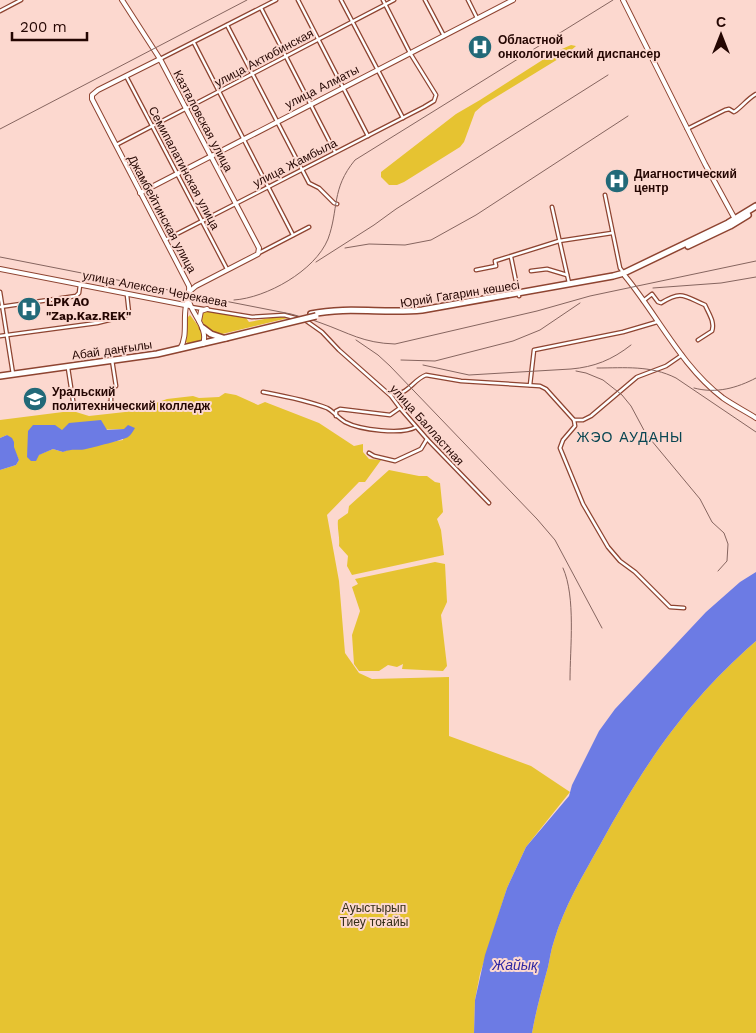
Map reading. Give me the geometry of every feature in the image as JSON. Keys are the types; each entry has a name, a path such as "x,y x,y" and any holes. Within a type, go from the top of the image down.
{"main road":[{"name":"Юрий Гагарин көшесі","path":"736,220 756,206"},
{"name":"Юрий Гагарин көшесі","path":"226,338 314,315 336,313 408,314 624,274 756,210"},
{"name":"Юрий Гагарин көшесі","path":"518,294 624,274"},
{"path":"203,328 218,337 226,338"},
{"name":"Абай даңғылы","path":"0,376 180,349 226,338"}],"street":[{"path":"0,11 21,0"},
{"name":"Казталовская улица","path":"122,0 160,59 236,203 258,247 258,254"},
{"path":"126,76 276,0"},
{"path":"298,0 368,136"},
{"path":"341,0 403,118"},
{"path":"383,0 410,53"},
{"name":"улица Актюбинская","path":"115,146 394,0"},
{"path":"425,0 444,36"},
{"path":"468,0 477,18"},
{"name":"улица Алматы","path":"140,193 512,0"},
{"path":"623,0 687,129 736,220"},
{"path":"261,8 335,152"},
{"path":"227,25 310,183 337,204"},
{"path":"194,43 293,235"},
{"name":"улица Жамбыла","path":"164,240 434,101 436,95 410,53"},
{"name":"Джамбейтинская улица","path":"126,76 94,93 92,102 187,282 190,291 184,340 180,349"},
{"name":"Семипалатинская улица","path":"126,76 227,269"},
{"path":"687,129 725,110 729,109 734,112 756,94"},
{"path":"605,195 620,268 624,274 682,355 724,398 756,418"},
{"path":"552,207 570,284"},
{"path":"190,291 227,269 309,227"},
{"path":"476,270 496,266 495,261 560,241 612,233"},
{"path":"511,257 518,294"},
{"name":"улица Алексея Черекаева","path":"0,269 188,306 252,316 284,315 306,321"},
{"path":"531,271 548,269 568,275"},
{"path":"1,307 76,296 79,293 80,285"},
{"path":"0,292 13,374"},
{"path":"643,301 652,294 661,303 674,295 680,294 705,305 713,327 712,332 698,340"},
{"path":"0,336 97,323 125,316 129,313 127,295"},
{"path":"188,306 203,328 205,338 203,344"},
{"path":"199,323 201,311 207,309"},
{"name":"улица Балластная","path":"306,321 322,332 339,350 391,396 416,427 489,503"},
{"path":"530,386 534,350 623,332 657,322"},
{"path":"574,420 586,419 636,377 666,366 682,355"},
{"path":"68,366 74,407 104,405 111,402 111,389 116,386 112,360"},
{"path":"383,389 394,394 402,393 426,375 462,382 540,386 546,389 574,420 575,426 563,440 560,448 589,517 608,547 620,561 635,572 670,606 684,608"},
{"path":"263,392 307,401 330,409 336,416 347,423 371,429 402,431 412,430 416,427"},
{"path":"336,416 336,411 340,409 390,415 400,408"},
{"path":"369,453 395,461 421,449 427,439"}],"green space":[{"path":"571,45 576,46 475,112 464,142 460,147 397,185 389,185 381,177 381,172 456,114 555,52"},
{"path":"206,311 246,318 249,322 280,316 288,318 222,334 210,330 204,325 201,314"},
{"path":"190,315 202,331 202,337 200,341 190,345 186,342 187,318"},
{"name":"Ауыстырып Тиеу тоғайы","path":"225,393 236,395 258,405 265,402 319,423 354,446 363,444 363,452 369,459 381,460 365,482 359,482 327,515 339,581 345,653 359,673 372,679 449,677 449,736 531,766 570,792 526,847 507,888 480,974 475,1000 474,1033 0,1033 0,470 16,465 19,460 7,435 0,438 0,420 63,412 76,412 89,416 134,411 167,399 193,396 199,398 219,397","holes":["124,429 123,440 84,449 71,448 63,452 53,449 27,457 28,451 62,431"]},
{"path":"389,470 427,476 440,483 443,512 437,519 441,530 444,555 352,575 347,566 348,556 339,546 338,520 348,513 349,506"},
{"path":"435,562 445,564 447,602 441,615 447,666 443,671 402,669 403,664 397,667 388,665 379,671 359,671 354,664 352,635 360,611 352,587 358,584 355,579"},
{"path":"756,641 756,1033 532,1033 558,928 574,892 616,816 650,761 687,711 708,687"}],"water":[{"path":"101,420 107,430 124,429 128,425 135,428 128,437 121,440 86,449 63,452 53,449 39,455 36,461 31,461 27,457 28,431 33,425 55,425 62,430 69,423"},
{"path":"7,435 14,442 19,460 16,465 0,470 0,438"},
{"name":"Жайық","path":"756,572 756,641 708,687 687,711 650,761 616,816 574,892 558,928 532,1033 474,1033 475,1000 485,955 507,888 526,847 569,796 572,785 599,731 615,709 706,612 740,582"}],"railway":[{"path":"0,129 247,0"},
{"path":"234,300 260,294 288,281 301,272 322,251 328,239 342,180 355,160 613,0"},
{"path":"316,262 608,75"},
{"path":"345,248 369,244 405,245 431,240 476,215 628,116"},
{"path":"0,257 291,314 365,340 395,344 537,311 590,296 756,261"},
{"path":"653,288 721,283 756,277"},
{"path":"401,360 435,361 513,341 540,330 580,303"},
{"path":"356,340 390,366 555,540 602,628"},
{"path":"423,365 469,375 571,369 587,367 602,362 617,355 631,345"},
{"path":"597,368 647,369 676,378 756,432"},
{"path":"576,371 603,380 622,395 631,406 646,434 700,499 712,522 724,533 728,544 727,561 718,571"},
{"path":"694,388 702,390 726,389 756,378"},
{"path":"563,568 570,593 571,608 570,680"}],"place":[{"name":"Областной онкологический диспансер","path":"480,47"},
{"name":"Диагностический центр","path":"617,181"},
{"name":"LPK AO \"Zap.Kaz.REK\"","path":"29,309"},
{"name":"Уральский политехнический колледж","path":"35,399"}],"district":[{"name":"ЖЭО АУДАНЫ","path":"630,437"}]}
